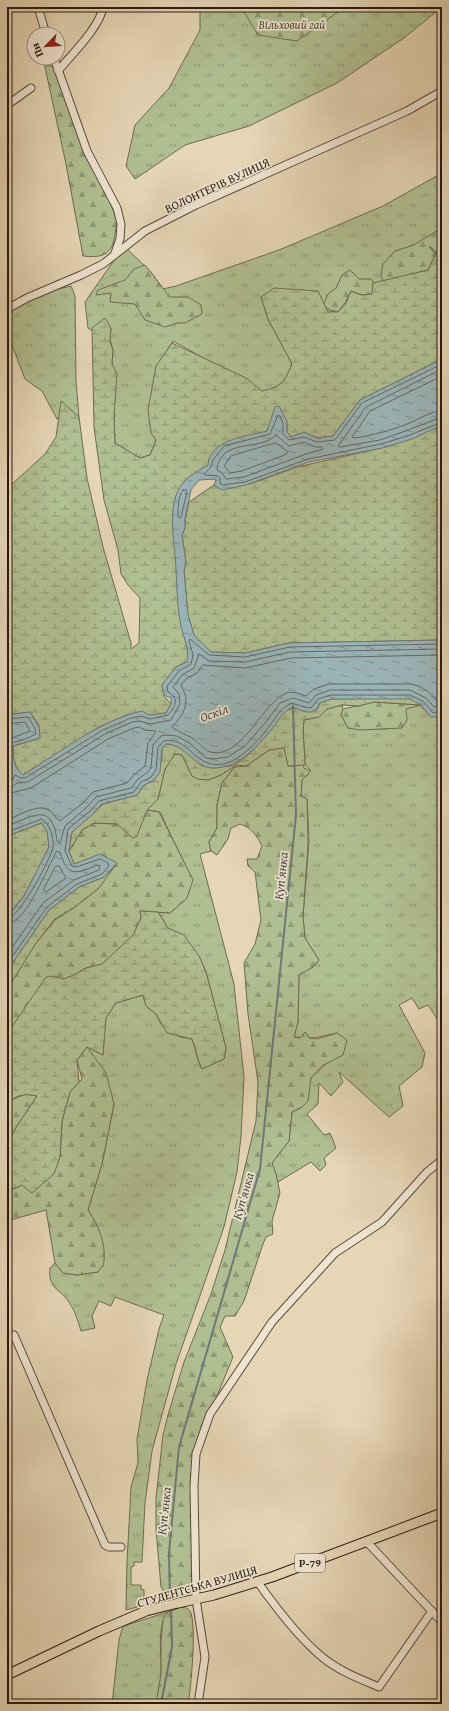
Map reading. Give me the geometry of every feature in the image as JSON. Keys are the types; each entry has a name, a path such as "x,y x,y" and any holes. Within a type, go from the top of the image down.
{"main road":[{"name":"СТУДЕНТСЬКА ВУЛИЦЯ","path":"7,1675 99,1631 146,1611 214,1595 257,1582 442,1513"}],"street":[{"path":"38,7 44,26"},
{"path":"58,71 88,35 102,12 103,7"},
{"path":"56,66 87,151 117,208 121,224 120,239 115,254"},
{"path":"7,106 31,88"},
{"name":"ВОЛОНТЕРІВ ВУЛИЦЯ","path":"7,309 27,298 103,264 145,231 196,205 407,110 442,91"},
{"path":"198,1704 205,1657 196,1599 194,1486 196,1454 210,1414 272,1322 335,1253 382,1222 428,1172 442,1160"},
{"path":"7,1340 14,1335 105,1545 110,1547 121,1547"},
{"path":"367,1542 442,1622"},
{"path":"257,1582 294,1629 322,1657 349,1674 379,1687 432,1610"}],"green space":[{"path":"200,7 442,7 404,38 337,83 249,126 185,145 135,179 126,166 135,125 169,88 200,30"},
{"name":"Вільховий гай","path":"241,7 345,7 297,41 258,35"},
{"path":"45,66 53,66 64,97 117,219 113,243 107,253 101,256 83,256 66,164"},
{"path":"442,173 442,258 338,312 328,312 261,297 268,319 292,364 285,379 278,385 269,389 262,391 173,341 156,369 156,440 150,455 140,458 115,443 112,364 113,350 110,339 111,328 92,331 88,328 85,302 124,246 150,271 163,289 176,286 279,250 383,206"},
{"path":"442,225 442,249 437,252 428,270 384,284 381,275 383,264 395,251 414,245 438,230"},
{"path":"442,249 442,359 360,400 333,436 317,438 304,432 291,437 287,432 287,422 279,406 267,431 209,459 208,467 186,480 177,565 177,586 182,628 188,650 210,652 194,635 188,615 184,571 186,562 182,535 185,528 185,518 187,516 189,502 214,485 224,489 253,483 297,467 390,446 442,422 442,640 289,643 245,653 211,652 176,667 162,685 164,696 171,704 166,713 149,715 129,714 101,726 23,775 16,766 13,746 40,738 39,725 30,712 7,715 7,487 10,486 45,454 56,437 61,401 79,417 87,478 103,547 131,643 131,649 139,643 140,598 128,585 121,574 118,550 104,500 94,427 92,328 105,318 111,328 110,342 113,350 112,364 117,374 114,417 115,443 140,458 150,455 156,440 151,433 148,410 156,366 172,343 246,378 262,391 269,389 278,385 285,379 292,364 268,319 261,297 274,288 318,291 328,312 338,312 346,303 351,291 361,295 372,294 373,283 428,270 437,252"},
{"path":"145,265 170,297 188,297 201,305 202,314 185,323 177,323 165,327 145,320 135,304 110,302 111,293 96,295 98,290 125,280 134,269"},
{"path":"350,270 359,279 371,279 375,285 372,294 361,295 351,291 345,303 338,312 323,306 328,294 336,288 342,275"},
{"path":"71,286 75,296 76,381 79,417 57,419 42,391 25,379 7,332 7,327 15,303 37,294"},
{"path":"411,698 421,705 374,702 359,706 342,705 327,709 319,717 304,720 303,737 305,765 288,766 284,748 269,750 246,766 236,765 221,775 208,780 198,779 192,776 182,755 175,754 165,769 158,799 147,810 137,836 133,838 117,824 94,823 82,830 69,851 72,832 103,804 137,795 144,785 153,781 162,759 162,748 166,744 176,746 181,749 202,766 230,766 245,758 260,743 283,711 295,708 303,711 317,710 320,703 331,699"},
{"path":"373,702 421,705 406,709 407,720 402,728 360,730 348,728 341,715 343,709"},
{"path":"419,704 431,717 442,714 442,1026 428,1005 419,1009 412,998 399,1005 425,1053 422,1067 399,1086 403,1106 389,1117 339,1072 343,1082 331,1096 319,1083 318,1104 307,1114 324,1135 330,1133 336,1148 324,1158 326,1165 320,1171 311,1162 278,1182 272,1163 289,1141 292,1112 301,1108 311,1078 326,1064 337,1033 314,1038 294,1037 298,1022 299,974 313,967 319,960 305,938 303,917 309,841 307,799 301,796 302,780 311,771 305,765 303,731 304,720 319,717 327,709 342,705 343,709 341,715 348,728 386,729 403,705"},
{"path":"299,744 304,768 311,771 302,780 301,796 307,799 308,844 303,917 305,938 319,960 313,967 299,975 298,1022 294,1037 300,1038 305,1032 309,1038 317,1039 337,1033 347,1040 343,1055 322,1066 311,1078 308,1101 302,1107 292,1112 289,1141 272,1163 280,1193 272,1221 273,1234 266,1237 244,1301 235,1316 225,1316 220,1327 233,1357 210,1413 196,1454 196,1586 180,1594 167,1596 161,1587 156,1530 156,1498 163,1435 184,1362 211,1294 225,1250 256,1121 258,1082 248,1014 244,963 255,944 261,920 255,872 248,866 247,859 257,859 262,846 253,832 240,824 231,828 228,839 217,855 211,851 209,842 217,828 217,805 222,783 235,767 246,766 271,749"},
{"path":"175,754 182,755 192,776 208,780 221,775 236,765 222,783 217,805 217,828 209,842 211,851 200,854 234,984 244,1077 241,1136 237,1172 224,1227 176,1364 152,1451 145,1503 142,1562 134,1562 134,1566 131,1567 131,1585 141,1585 141,1589 144,1590 144,1597 137,1607 126,1610 131,1487 138,1463 137,1439 147,1380 159,1329 164,1315 115,1297 111,1306 99,1301 92,1316 95,1328 81,1331 71,1305 52,1284 50,1268 55,1263 65,1273 77,1275 98,1272 97,1225 88,1210 102,1164 114,1104 86,1046 103,1055 105,1019 116,1003 143,995 146,1006 156,1014 161,1024 180,1037 192,1039 198,1062 202,1069 224,1059 226,1048 206,972 199,956 168,928 158,912 170,913 187,898 192,880 160,812 147,810 158,799 165,769"},
{"path":"147,810 159,812 193,880 187,898 170,913 140,911 141,918 135,934 102,965 86,968 62,980 7,1044 7,991 13,979 36,943 56,919 75,907 99,888 99,855 74,864 69,851 82,830 94,823 117,824"},
{"path":"42,823 47,831 49,847 26,893 7,917 7,836"},
{"path":"117,863 99,888 75,907 55,919 36,943 7,990 7,971 49,910 79,887 104,877"},
{"path":"140,911 158,912 168,928 184,935 199,956 206,972 226,1048 224,1059 202,1069 192,1039 167,1033 156,1014 146,1006 143,995 116,1003 106,1018 103,1055 87,1047 77,1060 79,1082 70,1092 62,1121 60,1157 54,1174 32,1193 22,1185 7,1192 7,1145 15,1129 37,1096 28,1095 16,1097 7,1105 7,1039 9,1031 46,977 54,976 64,979 86,968 102,964 133,935 141,918"},
{"path":"87,1047 106,1073 114,1104 102,1164 88,1210 100,1234 104,1248 104,1262 98,1272 77,1275 63,1273 55,1263 46,1210 7,1221 7,1192 22,1185 60,1157 62,1121 70,1092 82,1079 77,1060"},
{"path":"26,1094 37,1096 15,1129 7,1145 7,1105 11,1100"},
{"path":"182,1607 190,1611 193,1628 192,1671 188,1704 156,1704 161,1674 163,1619 168,1612"},
{"path":"168,1612 164,1618 161,1633 161,1677 156,1704 112,1704 119,1640 123,1626"}],"water":[{"name":"Оскіл","path":"442,359 442,425 412,439 382,448 309,462 246,485 222,490 214,485 216,479 199,480 191,490 185,518 185,528 182,535 186,563 184,571 188,615 194,635 211,652 245,653 289,643 442,640 442,714 436,717 431,717 421,705 410,699 331,699 320,703 312,712 293,707 283,714 266,736 247,755 231,764 213,768 200,764 179,748 166,744 162,748 160,772 153,781 144,785 137,795 102,804 72,832 69,851 74,864 100,854 117,863 104,877 79,887 49,910 7,971 7,917 24,896 49,847 47,831 41,823 7,836 7,802 9,797 7,789 10,769 7,761 7,715 30,712 39,727 40,738 13,746 16,766 23,775 80,738 110,722 142,711 149,715 166,713 171,704 171,698 164,695 162,685 176,667 187,662 188,657 179,615 172,520 174,501 182,484 190,476 208,465 210,456 215,449 222,444 240,437 267,431 275,407 279,406 287,422 287,432 291,437 304,432 317,438 333,436 360,400"}],"waterway":[{"path":"430,247 442,259"},
{"name":"Куп'янка","path":"170,1602 169,1553 179,1447 260,1169 296,815 293,706"},
{"name":"Куп'янка","path":"161,1704 172,1647 171,1608"}]}
